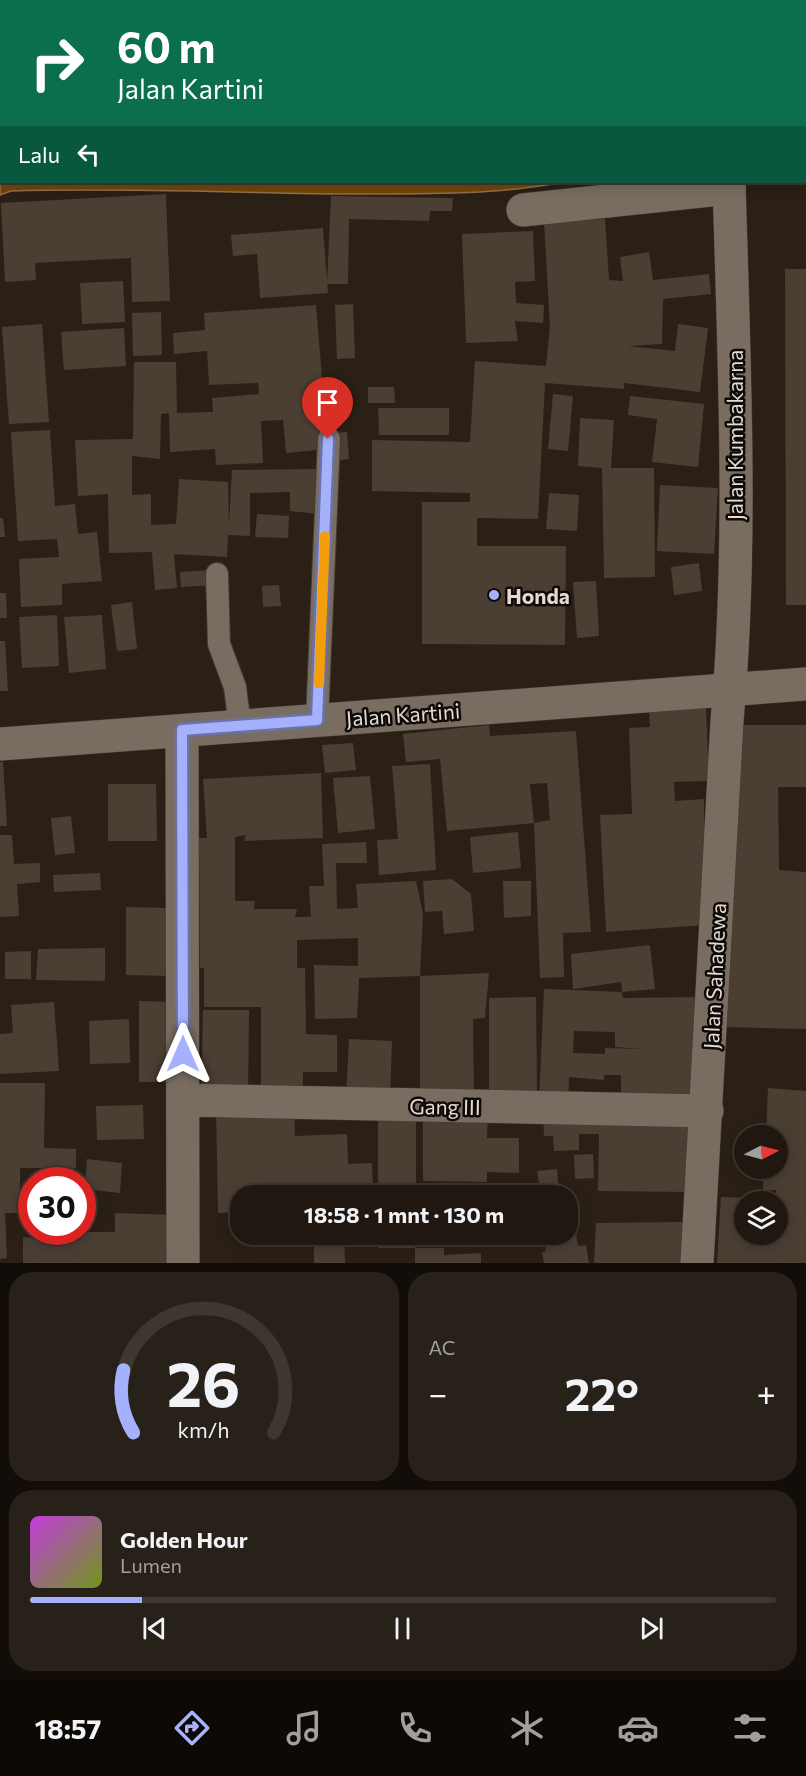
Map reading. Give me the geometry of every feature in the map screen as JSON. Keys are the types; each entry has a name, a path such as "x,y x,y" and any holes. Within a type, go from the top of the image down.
{"street":[{"path":"523,210 729,185"},
{"name":"Jalan Kumbakarna","path":"729,185 735,421 734,639 730,689"},
{"name":"Jalan Kartini","path":"0,744 806,684"},
{"name":"Jalan Sahadewa","path":"697,1263 730,689"},
{"path":"182,730 183,1263"},
{"name":"Gang III","path":"183,1100 707,1111"}],"lane":[{"path":"317,720 328,439"},
{"path":"217,574 219,644 235,687 240,726"}],"shaded area":[{"path":"0,183 563,183 492,191 421,194 70,190 11,191 0,195"}],"building":[{"path":"166,194 170,301 132,302 131,258 35,263 36,280 5,282 1,203"},
{"path":"331,196 453,198 452,211 430,211 429,221 349,219 348,284 327,284"},
{"path":"605,219 609,280 623,281 620,257 649,252 653,280 709,274 711,294 663,299 662,344 628,346 675,351 678,324 708,328 700,392 624,383 624,389 545,383 538,519 477,518 477,546 566,546 565,645 422,644 422,502 470,502 470,493 372,491 372,440 470,442 475,361 546,366 550,326 544,223"},
{"path":"323,228 328,293 260,298 257,254 233,256 231,235"},
{"path":"533,231 535,281 515,282 516,303 544,305 543,323 515,321 518,341 466,343 462,234"},
{"path":"785,269 806,269 806,605 786,605"},
{"path":"123,281 125,322 82,324 80,283"},
{"path":"353,304 355,358 337,359 335,305"},
{"path":"316,305 328,449 286,453 283,420 261,421 263,463 216,465 215,449 170,452 169,413 161,414 160,459 132,456 132,495 151,494 151,525 176,524 179,479 228,482 229,525 232,470 318,469 318,514 290,511 290,492 250,493 250,536 228,535 227,557 174,554 177,588 155,590 152,552 109,553 108,494 78,496 75,440 133,439 134,362 176,362 177,413 213,412 212,398 259,394 258,383 209,385 207,351 174,354 173,333 205,330 204,313"},
{"path":"161,312 162,355 133,356 132,313"},
{"path":"42,324 49,422 9,424 2,327"},
{"path":"124,328 126,366 64,370 61,332"},
{"path":"368,387 394,387 395,403 368,403"},
{"path":"553,394 573,396 568,451 548,449"},
{"path":"630,396 704,404 698,467 652,462 657,419 628,415"},
{"path":"378,408 449,408 449,435 379,435"},
{"path":"580,418 614,420 611,468 654,468 655,577 604,578 602,468 578,466"},
{"path":"50,430 55,506 75,504 78,534 97,532 102,581 62,584 62,605 21,607 19,559 59,557 57,539 18,541 11,432"},
{"path":"347,432 349,459 335,461 332,433"},
{"path":"660,485 718,488 714,554 657,551"},
{"path":"549,493 579,495 577,531 546,529"},
{"path":"257,514 289,516 288,538 255,537"},
{"path":"0,518 3,518 5,537 0,537"},
{"path":"699,563 702,591 674,595 671,567"},
{"path":"212,570 214,585 181,587 180,572"},
{"path":"596,581 599,636 577,638 573,582"},
{"path":"279,585 281,606 263,607 262,586"},
{"path":"0,593 6,593 7,618 0,618"},
{"path":"132,602 137,649 117,651 111,605"},
{"path":"57,615 59,666 22,668 19,617"},
{"path":"102,615 106,669 69,673 64,617"},
{"path":"0,641 5,641 8,691 0,691"},
{"path":"706,708 709,781 674,782 675,801 704,799 705,925 606,932 600,815 632,814 629,728 650,727 649,710"},
{"path":"489,725 490,736 576,731 591,932 563,933 564,977 540,978 534,823 447,831 440,759 406,762 403,734","holes":["547,783 550,820 534,823 530,784"]},
{"path":"731,725 806,725 806,787 778,787 779,870 806,872 806,1029 727,1027 732,869"},
{"path":"353,743 356,770 325,773 322,745"},
{"path":"0,762 3,762 7,826 0,826"},
{"path":"430,764 436,870 379,875 377,840 398,839 392,766"},
{"path":"321,773 323,838 244,841 246,835 235,837 235,901 255,901 254,909 297,909 295,917 311,917 309,886 324,886 322,844 366,842 367,863 336,863 337,909 358,908 356,884 416,881 423,913 420,976 359,978 357,1018 315,1019 314,965 358,966 358,938 297,940 297,968 305,968 306,1034 337,1035 337,1072 303,1072 303,1099 261,1098 261,1007 204,1007 204,968 200,968 199,838 207,838 203,779"},
{"path":"370,776 375,829 338,833 333,778"},
{"path":"108,784 156,784 157,841 108,841"},
{"path":"71,816 75,853 55,855 51,818"},
{"path":"518,832 521,868 473,873 470,837"},
{"path":"0,835 12,835 14,864 40,863 40,882 17,884 19,916 0,917"},
{"path":"100,873 101,890 54,892 53,875"},
{"path":"452,879 471,894 474,931 444,934 442,911 425,912 423,881"},
{"path":"503,881 531,881 531,916 504,918"},
{"path":"126,907 171,908 170,976 126,975"},
{"path":"650,945 655,989 622,992 621,982 573,989 571,954"},
{"path":"105,948 105,981 36,980 38,949"},
{"path":"31,951 31,979 5,979 5,952"},
{"path":"489,973 485,1018 473,1019 474,1096 420,1098 420,976"},
{"path":"544,989 622,992 623,998 701,997 698,1109 621,1108 621,1075 604,1075 604,1080 569,1077 568,1103 539,1101","holes":["574,1031 615,1032 615,1047 642,1049 605,1048 605,1054 573,1053"]},
{"path":"536,997 537,1092 489,1092 489,998"},
{"path":"139,1001 178,1002 178,1082 139,1082"},
{"path":"54,1002 59,1071 0,1074 0,1034 13,1033 11,1005"},
{"path":"203,1010 249,1010 248,1099 201,1098"},
{"path":"129,1019 130,1063 90,1064 89,1021"},
{"path":"349,1039 392,1041 390,1098 346,1097"},
{"path":"0,1083 45,1083 44,1148 76,1149 76,1167 18,1167 18,1213 5,1213 7,1258 0,1259"},
{"path":"768,1088 806,1091 806,1263 717,1263 721,1197 734,1197 734,1245 788,1245 788,1191 763,1190 764,1179 788,1179 788,1125 766,1125"},
{"path":"143,1105 144,1139 97,1140 96,1106"},
{"path":"294,1105 295,1136 347,1134 348,1164 372,1163 373,1185 230,1185 230,1212 218,1213 216,1107"},
{"path":"378,1112 416,1112 416,1185 378,1185"},
{"path":"423,1112 488,1113 487,1138 519,1138 519,1173 487,1172 487,1182 423,1181"},
{"path":"543,1114 696,1119 690,1192 598,1191 599,1134 579,1134 579,1150 554,1151 553,1136 544,1136"},
{"path":"593,1154 594,1178 575,1179 574,1155"},
{"path":"87,1159 122,1163 120,1193 96,1190 96,1167 86,1167"},
{"path":"557,1169 558,1185 528,1185 539,1183 537,1171"},
{"path":"115,1213 174,1215 173,1263 23,1263 23,1245 96,1245 96,1232 115,1232"},
{"path":"685,1222 685,1263 594,1263 596,1223"},
{"path":"314,1245 344,1245 345,1263 314,1263"},
{"path":"378,1245 415,1245 415,1248 378,1248"},
{"path":"545,1245 586,1245 589,1263 544,1263 542,1252 546,1251"},
{"path":"415,1248 444,1248 444,1255 481,1253 481,1263 415,1263"}],"slow traffic":[{"path":"319,683 325,536"}],"place":[{"name":"Honda","path":"494,595"}],"route":[{"path":"183,1054 182,730 317,720 328,439"}]}
